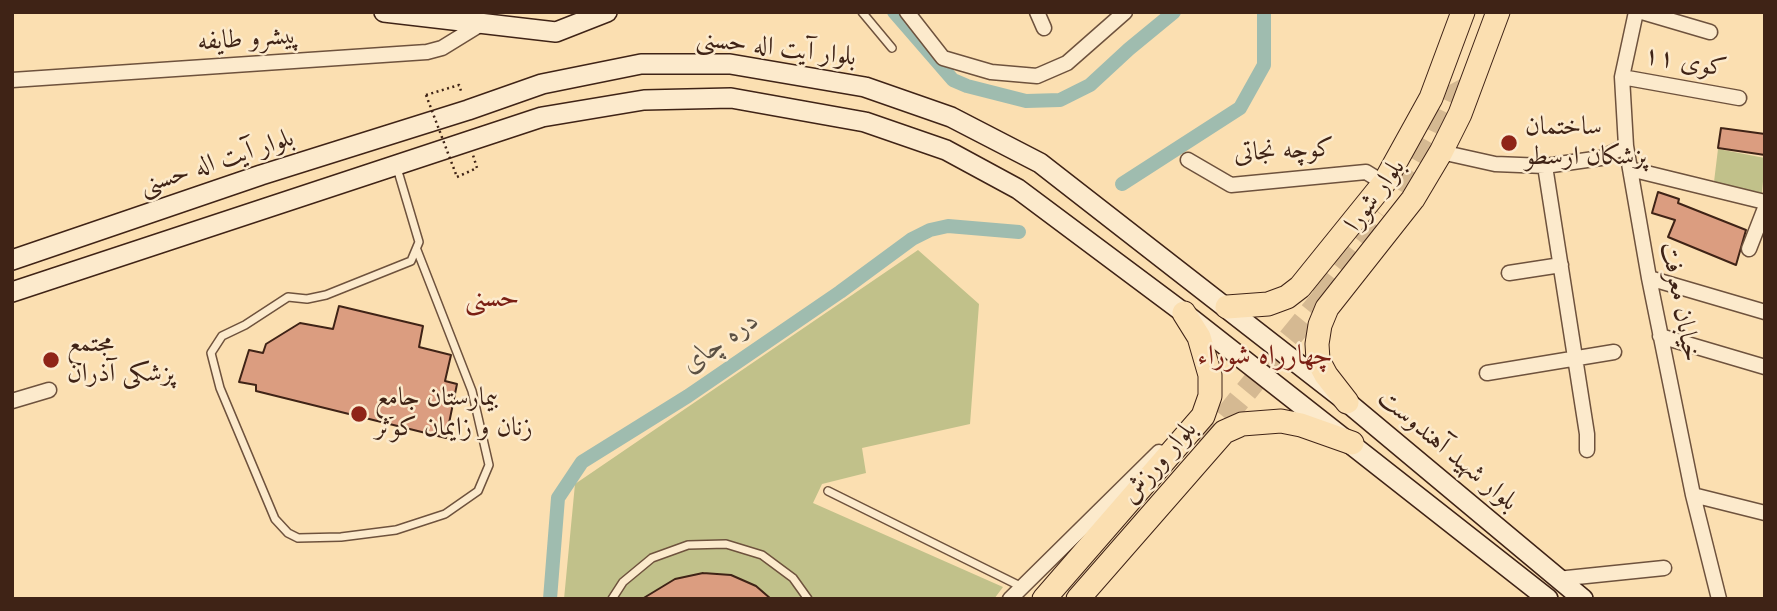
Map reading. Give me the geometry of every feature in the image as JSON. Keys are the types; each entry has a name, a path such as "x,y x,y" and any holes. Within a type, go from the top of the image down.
{"main road":[{"path":"384,12 556,32 607,12"},
{"name":"بلوار شورا","path":"1227,307 1268,304 1287,297 1300,287 1384,183 1431,98 1463,12"},
{"name":"بلوار شورا","path":"1348,402 1326,375 1318,360 1320,325 1327,308 1413,199 1441,152 1460,114 1498,12"},
{"name":"بلوار آیت اله حسنی","path":"12,260 261,175 542,84 641,64 730,64 865,87 951,117 1040,163 1276,345"},
{"name":"بلوار آیت اله حسنی","path":"12,292 541,117 644,100 731,98 865,122 946,150 1006,182 1072,228 1256,370"},
{"path":"261,175 271,205"},
{"path":"1300,287 1299,301 1304,307 1319,310 1327,308"},
{"name":"بلوار ورزش","path":"1044,599 1203,416 1210,396 1210,375 1199,337 1184,313"},
{"path":"1234,352 1252,328"},
{"name":"بلوار شهید آهندوست","path":"1276,345 1583,599"},
{"path":"1279,387 1298,363"},
{"name":"بلوار شهید آهندوست","path":"1256,370 1548,599"},
{"path":"1203,416 1216,412 1221,414 1226,424 1224,432"},
{"name":"بلوار ورزش","path":"1078,599 1224,432 1242,424 1281,421 1352,443"}],"street":[{"path":"907,12 943,58 991,72 1037,76 1067,63 1125,12"},
{"path":"1037,12 1044,28"},
{"name":"خیابان معرفت","path":"1636,12 1622,76 1626,146 1660,336 1693,495 1719,599"},
{"path":"1642,12 1710,32"},
{"name":"پیشرو طایفه","path":"12,80 427,52 442,48 481,24"},
{"name":"کوی ۱۱","path":"1622,76 1739,98"},
{"path":"1441,152 1495,164 1545,166 1601,158 1626,146"},
{"name":"کوچه نجاتی","path":"1188,160 1231,185 1366,172 1384,183"},
{"path":"1545,166 1587,434 1587,450"},
{"path":"1630,169 1765,202"},
{"path":"1749,249 1765,208"},
{"path":"1509,273 1561,265"},
{"path":"1649,278 1765,312"},
{"path":"1660,336 1765,367"},
{"path":"1488,373 1615,352"},
{"path":"12,401 49,390"},
{"path":"1010,599 1020,586 1171,440 1183,440"},
{"path":"1693,495 1765,513"},
{"path":"1558,579 1664,569"}],"lane":[{"path":"863,12 892,48"},
{"path":"396,165 419,242 411,261 326,295 307,299 288,297 245,325 222,336 211,353 220,388 275,519 288,533 298,538 341,537 396,530 445,514 478,491 489,466 472,391 417,250"},
{"path":"828,491 1020,586"},
{"path":"611,599 622,582 652,558 688,545 726,544 762,555 793,578 808,599"}],"path":[{"path":"458,85 426,95 457,177 477,168"}],"green space":[{"path":"1718,149 1765,158 1762,193 1714,182"},
{"path":"918,250 979,304 970,424 862,448 866,473 822,484 813,503 1003,587 994,599 564,599 575,484"}],"building":[{"path":"1721,128 1765,134 1765,155 1718,148"},
{"path":"1658,192 1679,199 1678,203 1746,230 1736,265 1668,237 1675,220 1652,213"},
{"path":"339,306 423,326 419,347 451,355 445,381 457,384 446,438 256,391 256,385 239,382 249,350 263,353 266,344 300,323 333,329"},
{"path":"703,573 731,575 756,586 771,599 642,599 675,579"}],"waterway":[{"path":"894,12 953,80 1026,101 1060,100 1090,85 1174,12"},
{"name":"دره چای","path":"1122,184 1240,108 1264,65 1264,12"},
{"name":"دره چای","path":"550,599 558,498 582,462 688,396 912,239 930,230 948,226 1019,232"}],"tunnel":[{"path":"1404,193 1434,140 1455,95 1470,87"},
{"path":"1313,291 1376,210"},
{"path":"1203,444 1334,284"}],"place":[{"name":"ساختمان پزشکان ارسطو","path":"1509,143"},
{"name":"مجتمع پزشکی آذران","path":"51,360"},
{"name":"بیمارستان جامع زنان و زایمان کوثر","path":"359,414"}],"district":[{"name":"حسنی","path":"492,300"},
{"name":"چهارراه شوراء","path":"1265,358"}]}
